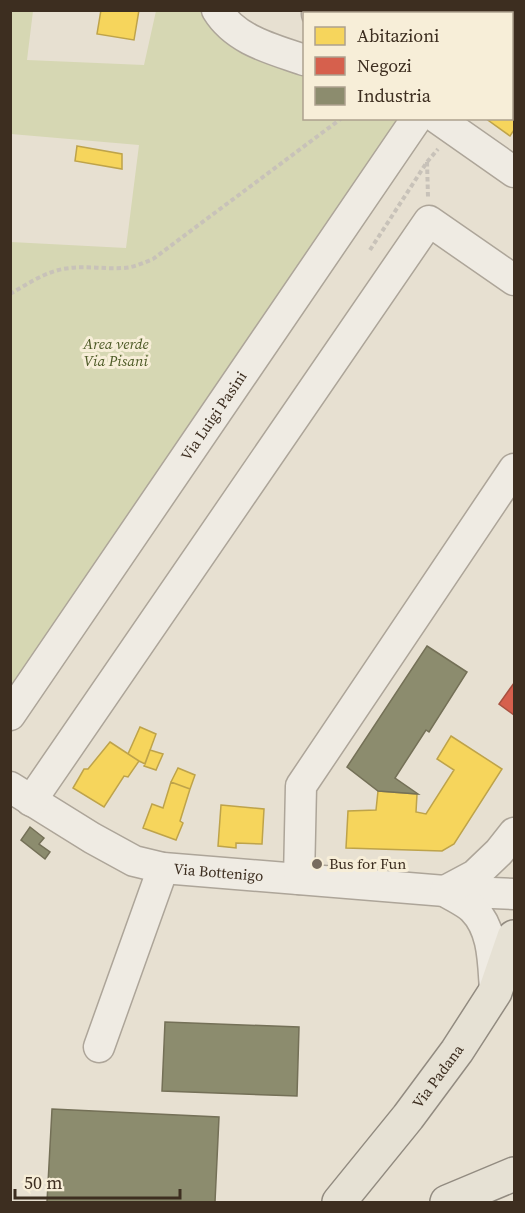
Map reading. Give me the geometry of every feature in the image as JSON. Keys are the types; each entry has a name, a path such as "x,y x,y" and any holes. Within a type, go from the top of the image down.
{"main road":[{"name":"Via Padana","path":"339,1203 457,1051 495,992 514,937"},
{"path":"447,1203 514,1174"}],"street":[{"path":"217,10 226,22 253,41 303,60"},
{"name":"Via Luigi Pasini","path":"10,715 416,120"},
{"path":"440,120 514,172"},
{"path":"21,794 429,221 514,280"},
{"path":"299,879 301,786 514,469"},
{"name":"Via Bottenigo","path":"21,794 134,861 163,868 445,891 514,894"},
{"path":"445,891 475,875 499,852 514,833"},
{"path":"99,1047 163,868"},
{"path":"445,891 473,908 486,927 492,952 495,992"}],"path":[{"path":"10,294 36,278 67,268 124,268 153,259 339,120"},
{"path":"370,250 427,162 429,221"}],"green space":[{"name":"Area verde Via Pisani","path":"11,11 33,11 27,60 144,65 156,11 206,11 303,73 303,120 408,120 11,686 11,242 126,248 139,145 11,134"}],"building: Abitazioni":[{"path":"101,10 139,10 134,40 97,34"},
{"path":"340,10 384,10 393,12 340,12"},
{"path":"514,73 514,130 510,136 488,120 513,120"},
{"path":"77,146 122,154 122,169 75,161"},
{"path":"140,727 156,734 145,764 128,754"},
{"path":"451,736 502,769 454,844 442,851 346,848 348,811 376,810 378,791 417,794 416,812 426,814 454,770 437,759"},
{"path":"110,742 139,761 128,777 124,776 104,807 73,788 84,769 88,769"},
{"path":"150,750 163,754 156,770 144,766"},
{"path":"178,768 195,775 190,789 171,782"},
{"path":"171,782 190,789 180,821 183,823 176,840 143,828 152,804 163,808"},
{"path":"221,805 264,809 262,844 236,843 236,848 218,846"}],"building: Negozi":[{"path":"514,683 514,715 499,704"}],"building: Industria":[{"path":"427,646 467,672 429,732 426,730 395,778 418,794 378,791 347,767"},
{"path":"30,827 44,838 39,844 50,852 45,859 21,840"},
{"path":"165,1022 299,1027 297,1096 162,1091"},
{"path":"52,1109 219,1117 215,1202 47,1202"}],"place":[{"name":"Bus for Fun","path":"317,864"}]}
